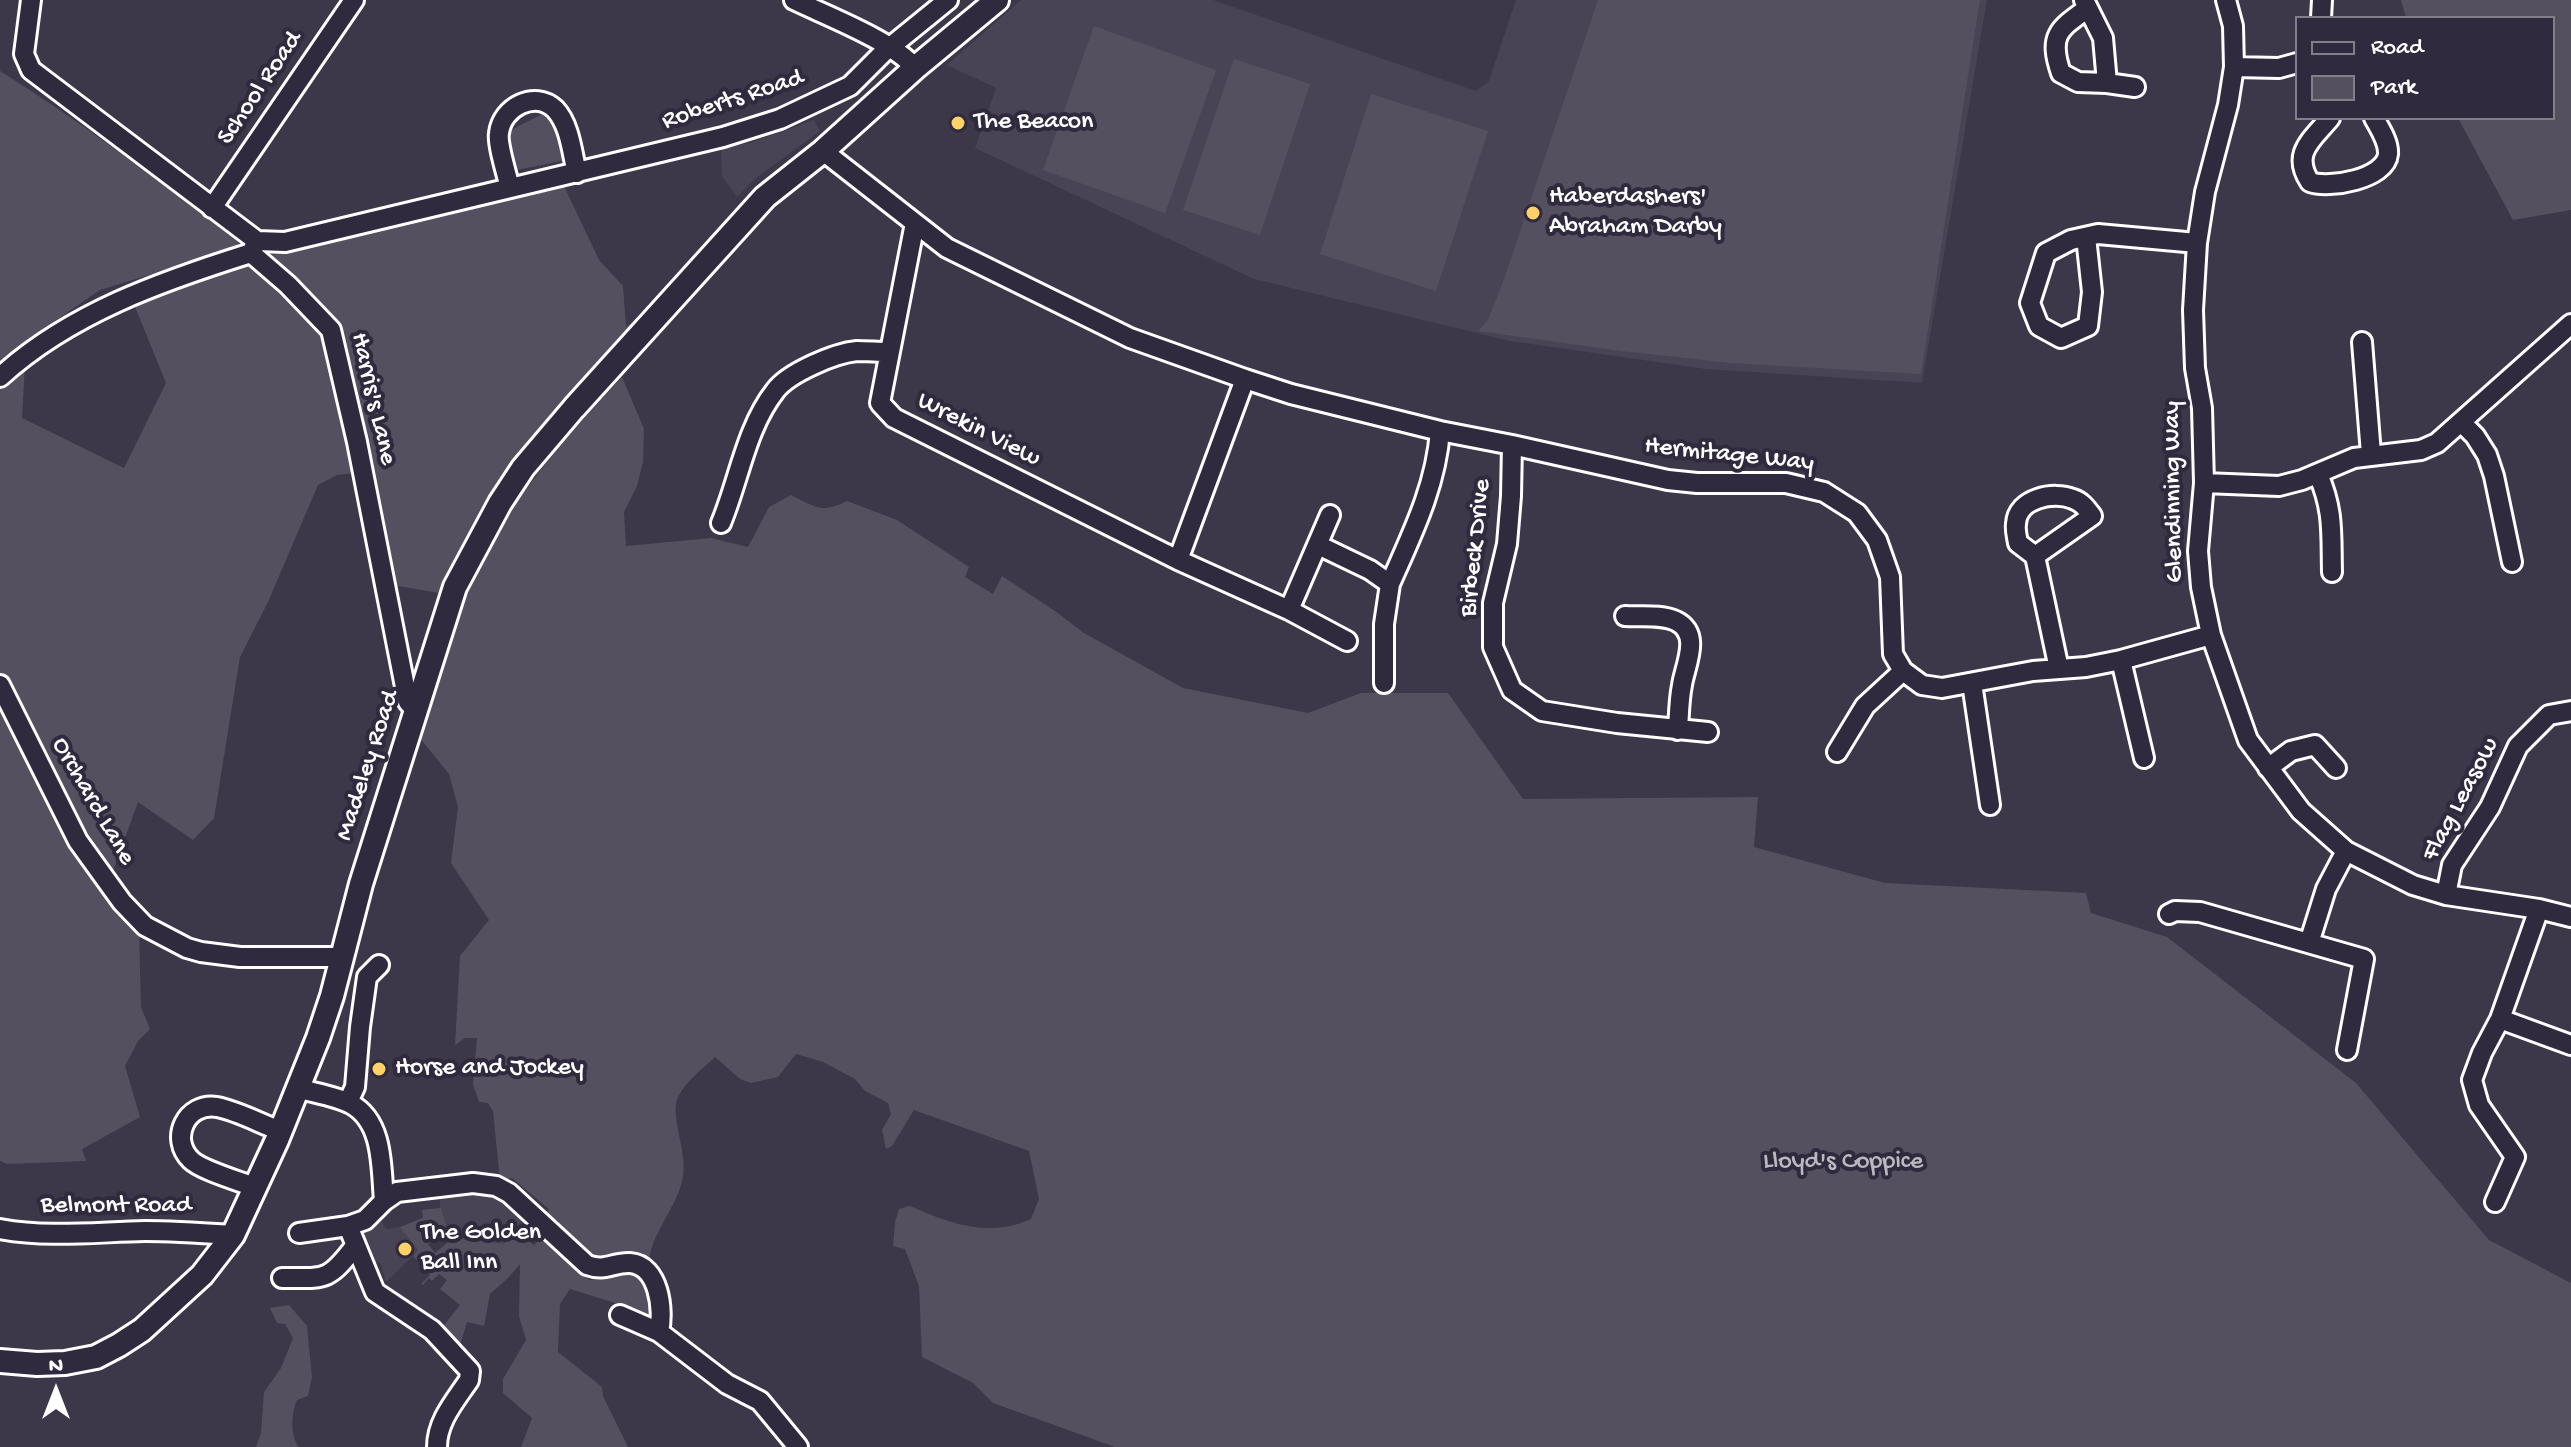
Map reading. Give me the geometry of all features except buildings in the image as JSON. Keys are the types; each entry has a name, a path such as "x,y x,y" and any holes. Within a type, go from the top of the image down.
{"main road":[{"name":"Madeley Road","path":"0,1361 65,1363 96,1357 119,1345 142,1330 202,1275 233,1235 281,1131 318,1038 365,871 455,587 500,503 523,468 574,408 765,197 823,151 997,0"}],"street":[{"name":"Harris's Lane","path":"31,0 24,54 31,70 212,208 254,247 331,330 357,442 408,702 417,712"},
{"name":"School Road","path":"212,208 354,0"},
{"path":"794,0 889,48 908,59 915,68"},
{"path":"889,48 948,0"},
{"name":"Glendinning Way","path":"2226,0 2233,26 2234,67 2228,105 2205,192 2197,243 2193,310 2195,368 2202,408 2204,483 2198,551 2201,587 2211,635 2248,740 2301,811 2346,851 2413,885 2446,895 2571,917"},
{"path":"2107,83 2103,38 2086,4 2061,28 2054,52 2061,73 2078,82 2135,87"},
{"name":"Roberts Road","path":"254,247 723,137 780,119 850,86 889,48"},
{"path":"2234,67 2279,68 2295,64"},
{"path":"510,188 499,133 511,110 524,102 539,101 554,109 567,129 577,173"},
{"path":"2328,120 2303,150 2301,163 2310,182 2320,186 2334,185 2379,171 2386,164 2387,143 2375,120"},
{"path":"823,151 947,248 1130,338 1291,394 1440,431 1438,460 1424,505 1390,584 1384,624 1384,683"},
{"name":"Wrekin View","path":"915,223 880,403 894,418 1347,641"},
{"path":"2086,237 2092,292 2088,326 2061,338 2039,326 2030,303 2046,253 2071,240 2098,234 2197,243"},
{"path":"0,377 85,316 254,247"},
{"path":"2204,483 2279,486 2354,458 2421,450 2437,443 2571,324"},
{"path":"2362,342 2371,454"},
{"path":"721,523 742,459 760,416 776,389 805,368 833,358 855,351 889,352"},
{"path":"1178,560 1245,379"},
{"path":"2461,422 2487,455 2512,562"},
{"name":"Hermitage Way","path":"1440,431 1668,480 1796,484 1833,497 1866,522 1882,549 1891,588 1891,647 1903,671"},
{"name":"Birbeck Drive","path":"1512,445 1508,528 1493,603 1493,647 1512,690 1542,711 1617,723 1708,732"},
{"path":"2318,474 2331,515 2332,572"},
{"path":"1289,610 1330,515"},
{"path":"1318,545 1370,570 1390,584"},
{"path":"2035,556 2059,669"},
{"path":"1625,616 1679,622 1690,637 1678,730"},
{"path":"1837,752 1865,706 1903,671 1913,680 1932,687 1972,683 2021,673 2121,660 2211,635"},
{"path":"2121,660 2144,758"},
{"path":"1972,683 1990,805"},
{"name":"Orchard Lane","path":"0,685 78,841 122,902 145,926 201,952 240,957 342,957"},
{"name":"Flag Leasow","path":"2446,895 2452,865 2490,807 2518,746 2549,715 2571,711"},
{"path":"2268,768 2291,751 2315,745 2336,768"},
{"path":"2309,943 2326,889 2346,851"},
{"path":"2495,1202 2515,1157 2479,1105 2472,1080 2500,1019 2539,909"},
{"path":"2169,914 2175,911 2200,912 2364,959 2347,1050"},
{"path":"348,1102 355,1087 367,977 379,965"},
{"path":"2500,1019 2571,1045"},
{"path":"297,1088 348,1102 372,1123 384,1201"},
{"path":"254,1187 193,1163 184,1152 181,1140 187,1116 200,1107 217,1107 281,1131"},
{"path":"299,1233 348,1226 365,1220 397,1192 473,1183 496,1186 509,1193 587,1265 603,1269 634,1263 646,1270 656,1287 661,1307 659,1332"},
{"path":"348,1226 375,1292 432,1330 470,1371 469,1380 441,1423 437,1447"},
{"name":"Belmont Road","path":"0,1229 79,1234 180,1231 233,1235"},
{"path":"282,1278 328,1276 355,1246"},
{"path":"620,1315 659,1332 727,1384 760,1401 798,1447"}],"shaded area":[{"name":"Haberdashers' Abraham Darby","path":"1021,0 1213,0 1476,91 1489,81 1516,0 1987,0 1922,383 1706,369 1510,341 1254,279 975,148 996,88 947,65"},
{"path":"814,120 820,131 756,178 737,197 722,176 721,147 750,143"},
{"path":"488,1190 526,1216 503,1244 460,1240 446,1228 386,1282 380,1262 371,1264 369,1247 360,1231 379,1219 387,1229 423,1218 422,1210 440,1208 440,1195"}],"green space":[{"path":"1598,0 1980,0 1921,374 1731,363 1478,331 1488,320 1504,279"},
{"path":"2401,0 2571,0 2571,210 2513,220 2459,120 2555,120 2555,16 2405,16"},
{"path":"1094,26 1216,70 1165,213 1043,170"},
{"path":"1234,59 1310,84 1260,235 1183,210"},
{"path":"0,71 121,154 238,242 237,248 100,290 49,325 0,368"},
{"path":"1371,94 1488,131 1436,291 1320,254"},
{"path":"548,111 554,116 566,160 512,171 509,131"},
{"path":"564,186 599,260 623,286 626,327 650,309 620,346 445,594 393,585 332,318 262,251 272,255"},
{"path":"245,264 255,265 329,344 355,473 337,475 318,485 268,602 240,657 214,818 193,840 138,802 113,871 82,833 45,760 33,771 82,865 139,930 141,1007 150,1029 138,1041 125,1066 140,1117 82,1149 86,1161 7,1164 0,1161 0,386 25,364 22,418 124,468 166,383 133,302"},
{"name":"Lloyd's Coppice","path":"622,377 644,429 643,462 637,486 624,512 626,546 711,538 748,547 769,507 791,495 824,508 847,501 897,520 969,567 965,577 993,594 1002,576 1084,633 1183,688 1308,713 1361,693 1448,693 1523,799 1758,797 1754,847 1885,883 2086,893 2091,913 2167,937 2356,1083 2489,1240 2571,1283 2571,1447 1115,1447 993,1403 973,1383 922,1357 919,1286 905,1249 893,1246 899,1209 910,1206 955,1223 985,1228 1000,1228 1031,1219 1039,1199 1029,1151 914,1110 892,1146 886,1149 882,1130 891,1114 888,1103 865,1091 855,1079 823,1062 796,1054 778,1077 751,1083 740,1079 715,1057 692,1078 676,1104 683,1177 676,1199 655,1240 649,1262 599,1262 544,1217 549,1209 512,1178 500,1181 493,1111 488,1103 479,1102 473,1084 477,1038 465,1038 455,1045 460,956 489,920 451,863 458,807 449,774 420,738 458,616 489,547 534,480"},
{"path":"441,1208 447,1228 428,1244 435,1253 454,1237 503,1244 515,1231 534,1245 547,1232 589,1280 642,1273 654,1302 652,1319 631,1308 570,1289 560,1304 558,1352 602,1387 603,1396 628,1447 521,1447 532,1418 503,1393 503,1379 526,1340 519,1316 520,1264 490,1294 484,1326 467,1322 460,1346 441,1329 460,1305 440,1289 447,1280 439,1274 432,1281 429,1278 421,1284 430,1275 413,1256 418,1250 400,1227 423,1218 422,1210"},
{"path":"289,1305 307,1326 312,1377 308,1396 297,1400 294,1412 292,1425 299,1447 256,1447 261,1433 264,1392 281,1368 293,1338 285,1324 277,1323 270,1308"}],"place":[{"name":"The Beacon","path":"958,123"},
{"name":"Haberdashers' Abraham Darby","path":"1533,213"},
{"name":"Horse and Jockey","path":"379,1069"},
{"name":"The Golden Ball Inn","path":"405,1249"}]}
